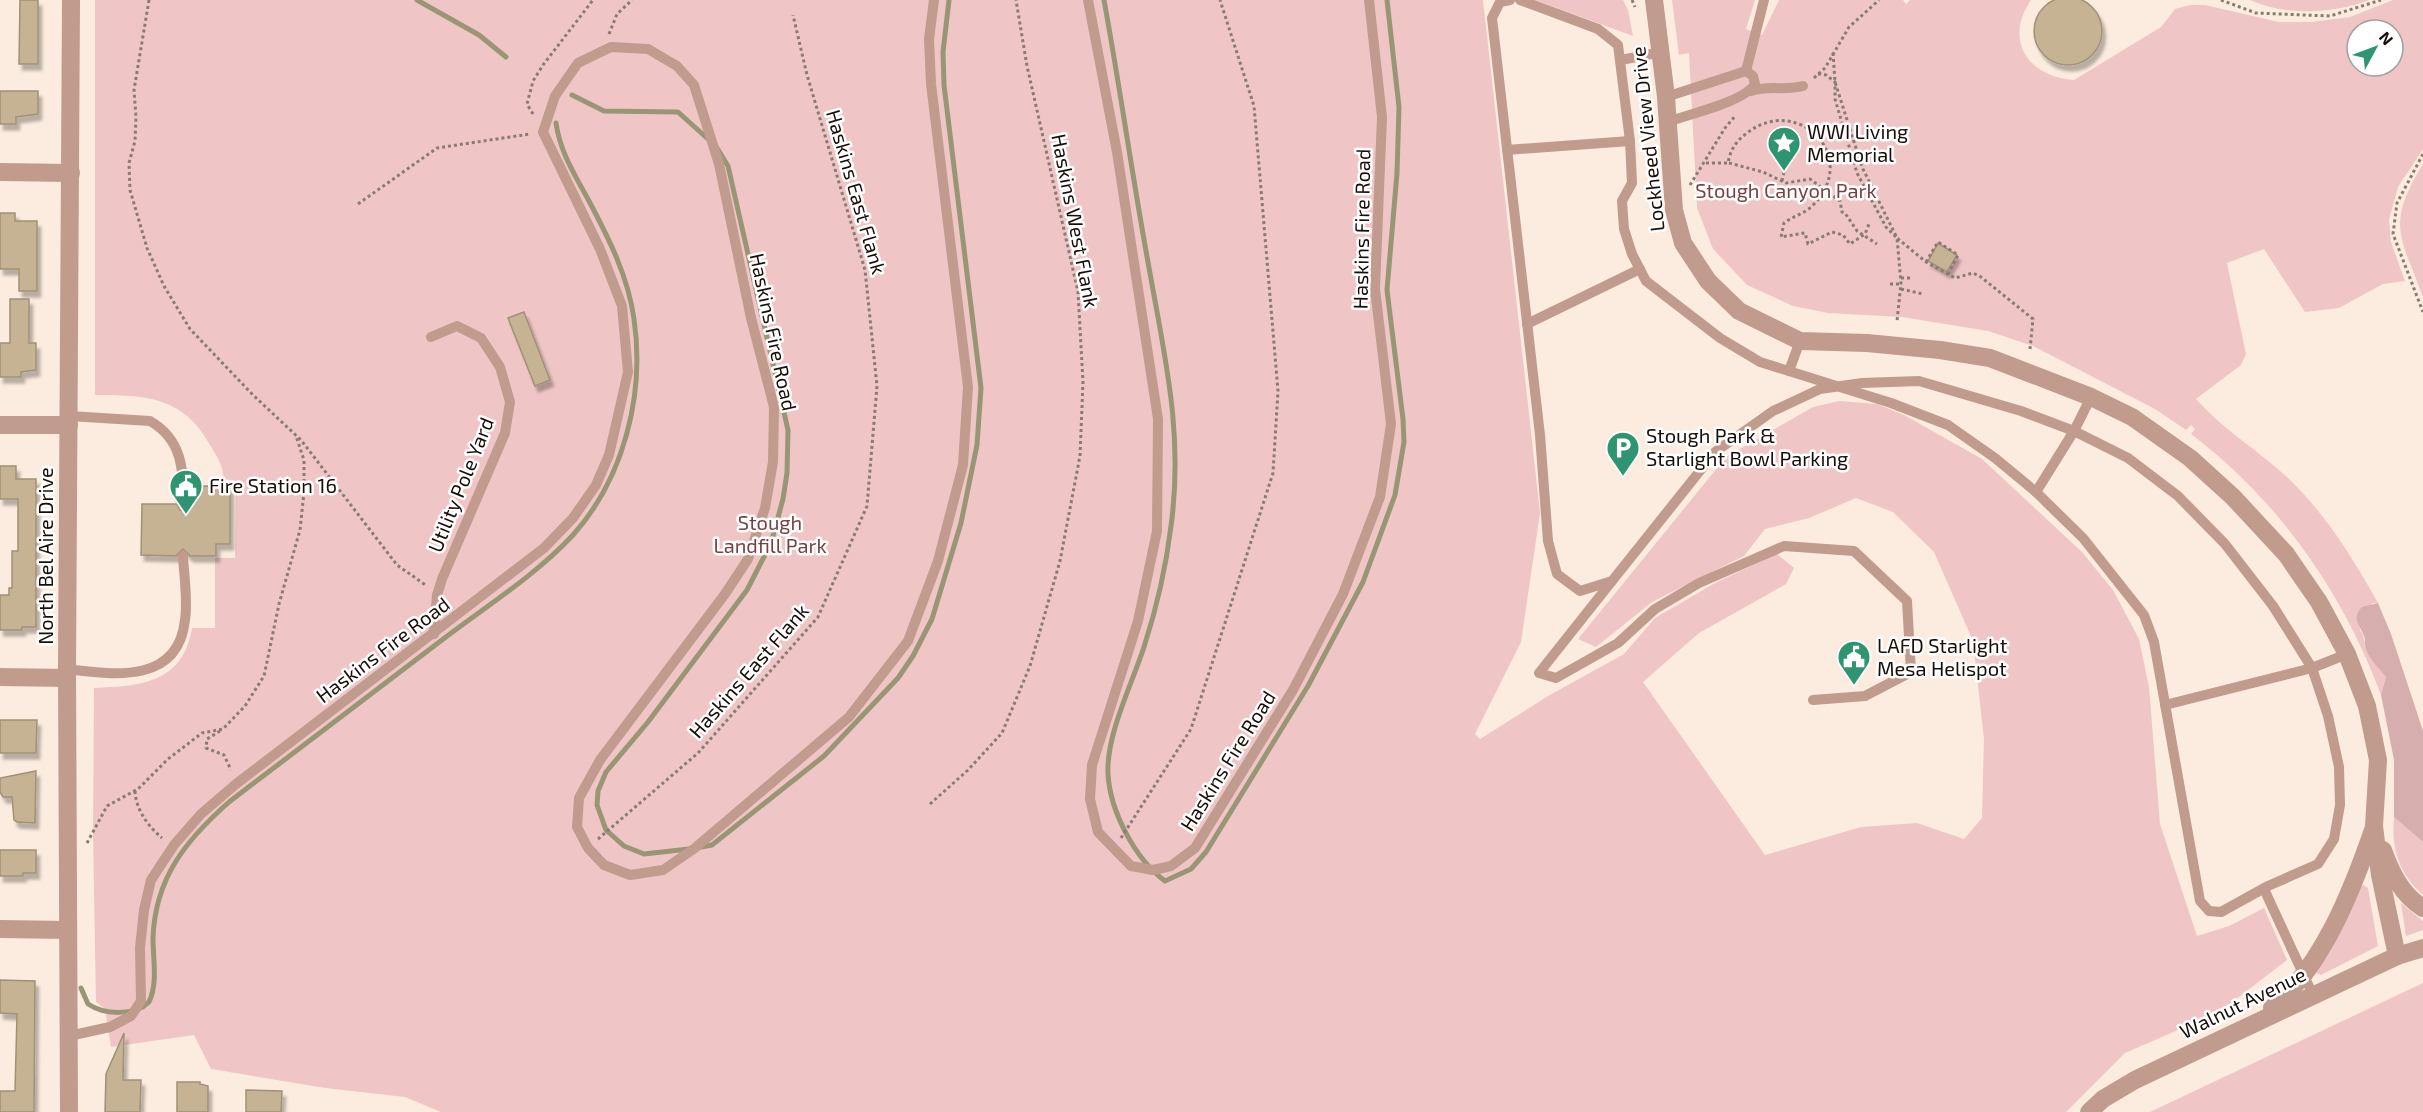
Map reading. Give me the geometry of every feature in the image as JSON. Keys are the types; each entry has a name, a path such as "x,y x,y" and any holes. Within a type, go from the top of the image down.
{"street":[{"name":"North Bel Aire Drive","path":"69,1112 67,673 71,0"},
{"name":"Lockheed View Drive","path":"1654,0 1666,97 1674,210 1683,243 1708,281 1739,311 1800,341 1877,344 1990,358 2091,397 2132,417 2190,458 2233,497 2286,554 2319,602 2347,654 2367,706 2378,760 2374,826 2380,875 2397,956"},
{"path":"0,172 71,173"},
{"path":"0,425 69,420"},
{"path":"0,677 67,673"},
{"name":"Lockheed View Drive","path":"2374,826 2391,871 2404,893 2423,908"},
{"name":"Lockheed View Drive","path":"2255,1022 2280,1001 2303,974 2335,924 2374,826"},
{"path":"0,929 68,930"},
{"name":"Walnut Avenue","path":"2089,1112 2103,1099 2135,1080 2397,956 2423,948"}],"lane":[{"name":"Haskins Fire Road","path":"611,47 648,50 677,66 694,85 719,164 751,318 774,407 773,462 765,508 748,559 600,760 579,798 577,827 588,848 604,865 630,874 663,870 695,848 849,717 908,641 938,561 963,465 968,387 931,84 929,39 934,0"},
{"name":"Haskins Fire Road","path":"1088,0 1117,152 1158,419 1157,531 1138,621 1092,765 1090,799 1098,832 1113,850 1131,866 1153,870 1171,866 1195,848 1293,690 1342,594 1380,497 1391,424 1375,289 1382,117 1369,0"},
{"path":"1510,0 1500,2 1492,18 1527,324 1548,541 1557,574 1580,591 1612,581"},
{"path":"1520,0 1598,29 1618,45 1630,141 1632,183 1622,201 1624,228 1646,281 1720,338 1760,362 1840,387 1948,425 2036,492 2084,538 2144,615 2154,642 2200,901 2209,911 2221,912 2318,864 2334,839 2340,805 2339,767 2328,716 2312,668 2273,606 2225,544 2178,496 2127,458 2074,431 2021,411 1919,381 1840,387 1820,389 1773,411 1715,452 1539,673 1556,678 1618,643 1655,609 1700,583 1784,546 1854,551 1907,601 1911,672 1865,696 1813,700"},
{"path":"1746,71 1764,0"},
{"path":"543,132 555,96 578,63 611,47"},
{"path":"1621,60 1661,52"},
{"path":"1746,71 1753,76 1755,84 1750,91"},
{"path":"1666,97 1746,71"},
{"path":"1668,122 1762,87 1783,89 1803,86"},
{"name":"Haskins Fire Road","path":"69,1036 110,1028 131,1016 141,1001 140,948 144,910 151,880 174,844 201,814 240,780 544,548 573,518 596,485 609,455 617,427 628,372 622,306 600,249 543,132"},
{"path":"1507,150 1630,141"},
{"path":"1527,324 1640,269"},
{"name":"Utility Pole Yard","path":"431,337 457,326 481,339 500,367 510,402 506,433 437,595 434,634"},
{"path":"1789,371 1800,341"},
{"path":"2036,492 2074,431 2091,397"},
{"path":"69,420 150,422 162,428 177,449 183,468 184,504"},
{"path":"67,673 106,674 145,671 168,660 179,641 186,620 183,556"},
{"path":"2165,705 2312,668 2347,654"},
{"path":"2264,889 2313,995"}],"path":[{"path":"149,0 134,90 135,141 129,163 129,190 164,286 190,329 296,436 397,565 437,595"},
{"path":"358,204 437,148 543,132 527,104 533,81 593,0"},
{"path":"611,47 609,34 617,15 632,0"},
{"name":"Haskins West Flank","path":"930,804 968,770 1002,733 1030,666 1060,561 1080,456 1083,382 1078,292 1027,66 1016,0"},
{"path":"1113,850 1191,729 1273,473 1278,391 1254,106 1220,0"},
{"path":"1632,0 1635,7"},
{"path":"2221,0 2256,13 2330,16 2381,0"},
{"path":"1803,86 1818,74 1849,27 1877,1"},
{"name":"Haskins East Flank","path":"588,848 698,753 818,617 867,506 877,386 865,270 807,75 793,15"},
{"path":"1833,53 1835,99 1857,173 1886,226 1926,262 1955,278 1974,273 2026,312 2033,319 2030,349"},
{"path":"1818,74 1826,75 1835,82 1862,167 1897,238 1901,278 1897,321"},
{"path":"1690,185 1706,163 1725,128 1739,112"},
{"path":"1728,163 1730,155 1741,138 1759,124 1776,120 1787,121 1812,130 1823,141 1830,155 1829,178 1813,206 1785,223 1781,237 1805,233 1808,244 1832,232 1844,235 1854,250"},
{"path":"2423,154 2397,203 2394,234 2423,312"},
{"path":"1706,163 1728,163 1763,172 1782,181 1810,179 1840,201 1842,212 1863,235 1877,244"},
{"path":"1782,181 1784,172"},
{"path":"1850,244 1863,235 1869,224"},
{"path":"1926,262 1938,242 1958,255 1948,274"},
{"path":"1901,278 1913,278"},
{"path":"1890,285 1901,284"},
{"path":"1901,290 1923,294"},
{"path":"240,780 228,766 224,755 206,748 207,740 223,729 245,706 264,676 272,647 279,604 300,530 304,492 304,460 296,436"},
{"path":"68,861 91,838 96,823 107,806 135,791 168,759 202,733 223,729"},
{"path":"135,791 135,801 144,819 160,837 174,844"}],"green space":[{"name":"Stough Landfill Park","path":"95,0 1483,0 1540,513 1521,642 1475,734 1480,739 1548,696 1624,654 1655,618 1715,583 1777,554 1794,568 1786,584 1699,633 1643,682 1765,855 1861,827 1917,823 1964,839 1982,818 1984,739 1973,641 1934,552 1893,512 1856,498 1809,518 1765,529 1744,556 1652,602 1596,647 1578,639 1726,457 1813,407 1839,401 1877,404 1904,415 1982,459 2082,552 2113,590 2139,639 2149,687 2160,824 2197,936 2229,926 2264,908 2287,960 2231,1003 2185,1027 2125,1053 2066,1112 441,1112 405,1097 325,1088 211,1069 194,1035 111,1047 105,1009 96,1002 93,833 94,688 128,686 157,678 169,671 180,660 192,628 215,628 215,558 235,558 236,481 223,479 219,462 210,445 188,417 175,408 146,398 95,395"},
{"path":"1535,0 1623,0 1628,10 1633,36"},
{"name":"Stough Canyon Park","path":"1672,0 1755,0 1746,29 1762,35 1779,0 1903,0 1906,4 1910,0 2031,0 2023,15 2020,29 2020,43 2025,54 2044,72 2074,80 2161,27 2175,9 2190,5 2205,5 2279,22 2311,22 2350,17 2393,0 2423,0 2423,149 2398,187 2389,220 2391,242 2405,281 2383,284 2339,308 2305,312 2264,249 2227,263 2246,354 2241,365 2196,399 2217,420 2276,467 2301,491 2348,553 2378,603 2372,603 2360,630 2370,656 2386,677 2381,695 2348,620 2305,551 2252,489 2223,460 2191,434 2195,429 2191,425 2186,430 2155,409 2033,346 1988,331 1902,317 1828,313 1793,306 1747,285 1713,249 1697,208 1689,53 1679,55"},
{"path":"2250,0 2369,0 2340,8 2293,11"},
{"path":"2423,164 2423,297 2403,244 2400,217 2411,185"},
{"path":"2394,817 2423,842 2423,895 2402,870 2398,860 2394,840"},
{"path":"2364,885 2368,888 2378,946 2321,975 2313,972 2359,887"},
{"path":"2401,903 2423,921 2423,930 2406,936"},
{"path":"2423,983 2423,1112 2150,1112"}],"shaded area":[{"path":"2378,603 2391,634 2423,731 2423,842 2394,817 2394,760 2381,695 2386,677 2368,654 2365,637 2357,618 2362,607"}],"building":[{"path":"2068,-3 2081,0 2092,7 2099,18 2102,31 2099,44 2092,55 2081,62 2068,65 2055,62 2044,55 2037,44 2034,31 2037,18 2044,7 2055,0"},
{"path":"20,0 38,0 38,64 19,64"},
{"path":"0,91 38,91 38,114 16,117 16,124 0,124"},
{"path":"0,213 15,213 15,221 37,221 37,291 19,291 19,269 0,269"},
{"path":"1938,243 1957,255 1947,272 1928,261"},
{"path":"10,299 29,299 29,343 36,343 36,370 21,372 21,377 0,377 0,343 10,343"},
{"path":"524,312 550,380 535,386 508,318"},
{"path":"0,466 16,466 16,479 36,479 36,627 22,627 22,630 0,630 0,595 9,595 9,588 12,588 12,551 18,551 18,499 0,499"},
{"name":"Fire Station 16","path":"193,486 230,486 230,544 216,544 216,556 190,556 183,549 176,556 141,555 142,504 177,504 180,510 187,511 193,504"},
{"path":"0,720 37,720 36,753 0,753"},
{"path":"36,771 35,823 17,822 14,820 12,797 3,797 0,792 0,778"},
{"path":"0,850 36,850 36,873 23,873 23,876 0,876"},
{"path":"0,980 35,981 34,1112 0,1112 0,1091 15,1091 17,1014 0,1013"},
{"path":"124,1033 123,1080 141,1080 140,1112 105,1112 106,1074"},
{"path":"177,1082 200,1082 208,1086 208,1112 177,1112"},
{"path":"246,1090 282,1091 281,1112 246,1112"}],"waterway":[{"path":"417,0 479,35 506,57"},
{"path":"701,847 712,845 824,756 898,678 913,656 932,619 961,523 977,445 981,388 944,85 943,52 949,0"},
{"path":"1104,0 1166,361 1174,425 1175,458 1171,526 1160,587 1144,647 1115,726 1108,759 1108,774 1114,803 1126,833 1144,860 1165,881 1191,869 1206,852 1308,686 1363,582 1395,495 1404,442 1387,290 1397,173 1399,107 1387,0"},
{"path":"572,95 604,111 678,112 708,139"},
{"path":"81,988 88,1004 111,1012 136,1010 149,1002 153,987 155,916 160,897 176,862 199,831 229,802 542,565 573,535 606,488 627,434 633,405 637,347 634,319 617,258 569,163 556,123"},
{"path":"689,849 644,854 624,846 606,830 597,805 598,791 606,772 648,722 747,590 771,543 783,499 787,473 788,430 728,166 717,148"}],"place":[{"name":"WWI Living Memorial","path":"1784,172"},
{"name":"Stough Park & Starlight Bowl Parking","path":"1623,477"},
{"name":"Fire Station 16","path":"186,515"},
{"name":"LAFD Starlight Mesa Helispot","path":"1854,686"}]}
